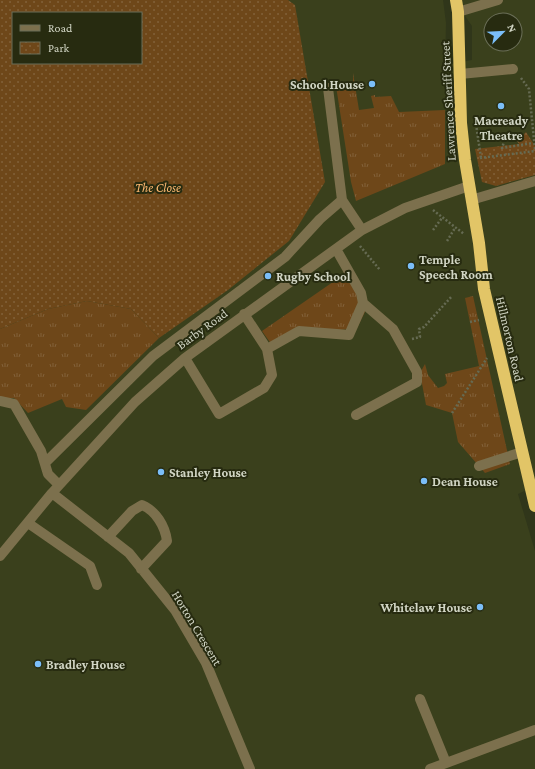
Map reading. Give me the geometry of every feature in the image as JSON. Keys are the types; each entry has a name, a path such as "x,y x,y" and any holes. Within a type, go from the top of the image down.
{"highway":[{"name":"Lawrence Sheriff Street","path":"457,6 461,123 464,160 471,200"},
{"name":"Hillmorton Road","path":"471,200 479,243 484,288 535,506"}],"street":[{"path":"457,6 498,0"},
{"path":"460,74 513,69"},
{"path":"328,88 342,200 362,230"},
{"path":"471,200 535,181"},
{"name":"Barby Road","path":"0,556 52,493 134,402 184,358 362,230 423,201 469,186"},
{"path":"46,462 153,356 285,257 320,219 342,200"},
{"path":"267,349 299,331 350,335 363,303 362,293 336,249"},
{"path":"356,415 417,382 416,372 393,329 363,303"},
{"path":"184,358 219,414 264,388 272,374 267,349 244,314"},
{"path":"0,401 14,404 46,462 48,474 59,485"},
{"path":"479,466 522,452"},
{"name":"Horton Crescent","path":"52,493 129,553 175,610 206,663 250,769"},
{"path":"108,537 132,511 142,505 152,510 166,533 167,541 141,569"},
{"path":"28,523 90,566 97,584"},
{"path":"420,699 446,763"},
{"path":"430,769 535,730"}],"path":[{"path":"464,160 535,150 533,143 529,89 513,69"},
{"path":"475,118 481,158"},
{"path":"502,155 502,148 506,136"},
{"path":"502,148 533,143"},
{"path":"423,201 455,228 479,243"},
{"path":"433,230 442,218"},
{"path":"447,240 455,228"},
{"path":"352,237 380,270"},
{"path":"410,340 420,337 419,329 424,327 452,296"},
{"path":"452,413 489,355 500,354"}],"shaded area":[{"name":"Rugby School","path":"0,0 443,0 446,23 445,65 472,60 472,26 458,6 457,0 535,0 535,486 518,494 535,551 535,769 0,769"}],"green space":[{"name":"The Close","path":"0,0 288,0 295,5 325,182 289,241 228,290 159,338 131,309 87,301 48,309 0,329"},
{"path":"353,73 359,110 374,108 371,96 375,95 375,97 391,96 399,112 445,110 445,164 356,201 351,182 336,86 353,83"},
{"path":"526,132 535,146 535,175 496,186 482,182 475,149 519,144 517,141"},
{"path":"346,273 359,293 365,312 357,328 297,335 274,348 262,331"},
{"path":"473,296 510,464 485,473 458,442 452,413 426,405 420,373 425,364 428,375 438,388 447,383 445,374 479,366 465,298"},
{"path":"87,301 131,309 159,338 86,410 66,407 62,399 28,413 14,398 0,398 0,329 48,309"}],"place":[{"name":"School House","path":"372,84"},
{"name":"Macready Theatre","path":"501,106"},
{"name":"Temple Speech Room","path":"411,266"},
{"name":"Rugby School","path":"268,276"},
{"name":"Stanley House","path":"161,472"},
{"name":"Dean House","path":"424,481"},
{"name":"Whitelaw House","path":"480,607"},
{"name":"Bradley House","path":"38,664"}]}
